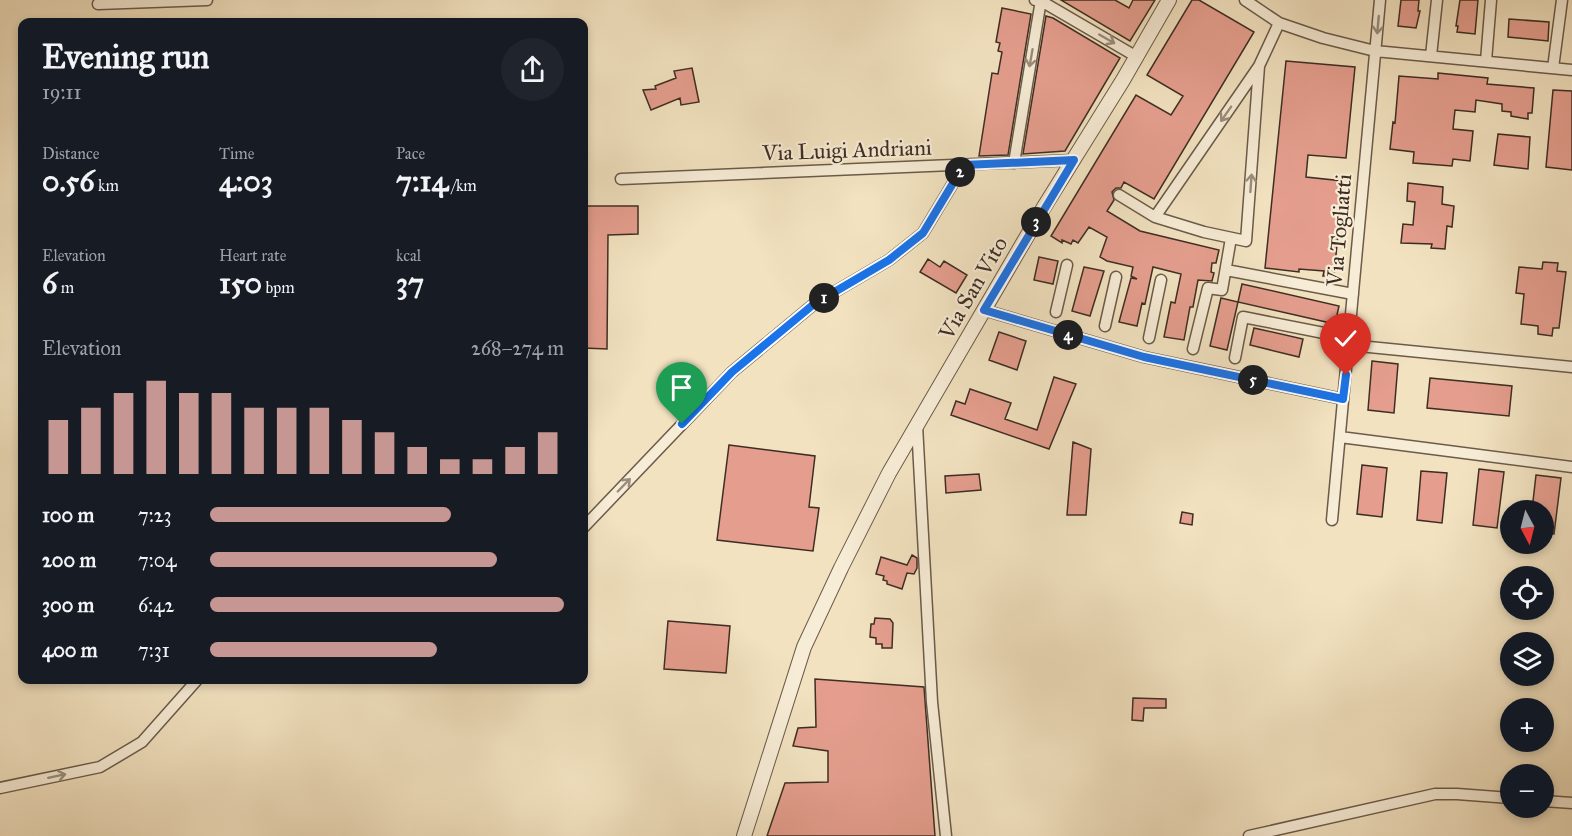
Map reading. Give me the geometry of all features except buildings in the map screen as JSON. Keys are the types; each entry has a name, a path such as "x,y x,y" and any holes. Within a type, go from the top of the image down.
{"street":[{"path":"98,4 207,0"},
{"path":"1014,163 1038,0 1137,57"},
{"name":"Via San Vito","path":"744,836 804,647 889,473 984,310 1137,57 1168,0"},
{"path":"1245,0 1280,23 1323,38 1375,51 1572,70"},
{"name":"Via Togliatti","path":"1332,520 1380,0"},
{"path":"1431,56 1437,0"},
{"path":"1486,61 1491,0"},
{"path":"1553,68 1562,0"},
{"path":"1155,216 1259,66 1280,23"},
{"path":"1119,195 1155,216 1203,232 1246,241 1259,66"},
{"name":"Via Luigi Andriani","path":"621,180 1074,160"},
{"path":"588,523 732,372 814,304 889,260 923,233 964,165"},
{"path":"1193,349 1208,288 1222,290 1231,238"},
{"path":"1056,312 1067,265"},
{"path":"1226,270 1353,294"},
{"path":"1104,326 1116,277"},
{"path":"1149,338 1161,280"},
{"path":"984,310 1144,357 1343,399"},
{"path":"1235,358 1243,317 1349,341 1572,367"},
{"path":"917,425 932,702 945,836"},
{"path":"1340,437 1572,466"},
{"path":"0,788 100,767 142,742 193,684"},
{"path":"1249,836 1435,794 1500,797"},
{"path":"1554,802 1572,803"}],"route":[{"path":"682,424 732,372 814,304 889,260 923,233 964,165 1074,160 984,310 1144,357 1343,399 1346,375"}]}
